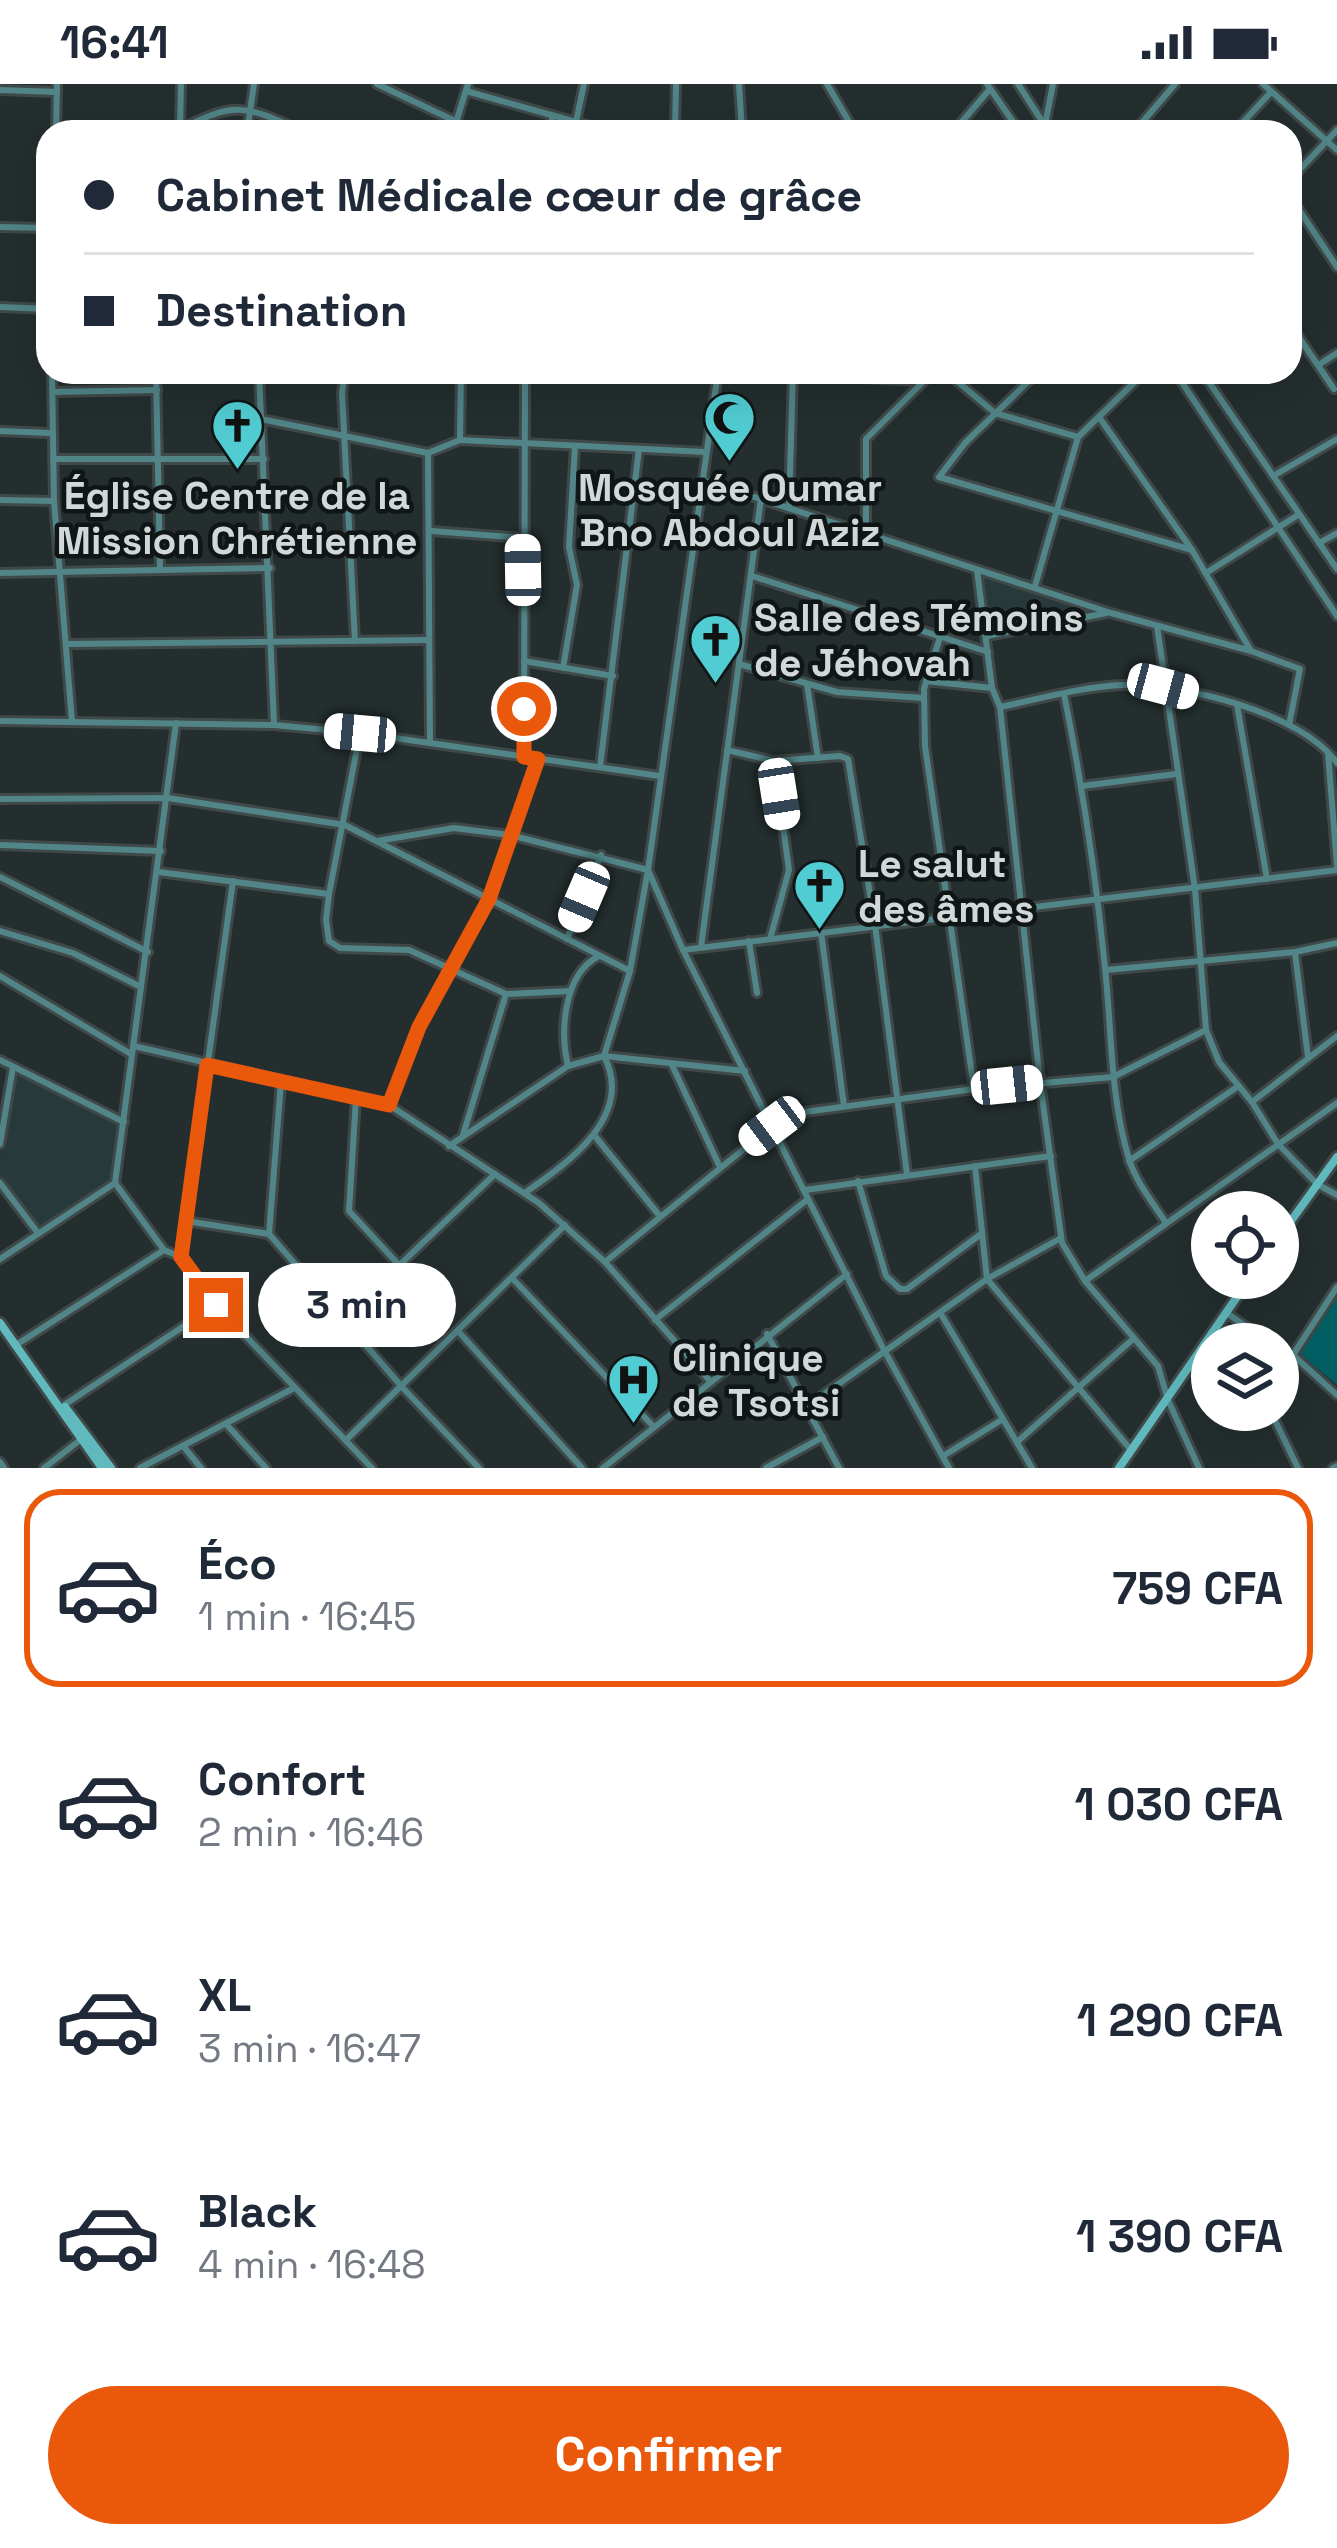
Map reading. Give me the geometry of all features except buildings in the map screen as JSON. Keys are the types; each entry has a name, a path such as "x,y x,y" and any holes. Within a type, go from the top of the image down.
{"street":[{"path":"179,120 181,84"},
{"path":"248,120 254,84"},
{"path":"377,84 453,120"},
{"path":"575,120 584,84"},
{"path":"675,120 676,84"},
{"path":"739,84 741,120"},
{"path":"826,84 848,120"},
{"path":"1018,84 1041,120"},
{"path":"1048,120 1053,84"},
{"path":"1154,84 1167,92"},
{"path":"1144,120 1175,84"},
{"path":"1264,84 1337,149"},
{"path":"962,120 989,86 1012,120"},
{"path":"0,90 57,88 56,120"},
{"path":"455,120 467,88 568,120"},
{"path":"1245,120 1271,92"},
{"path":"203,120 234,108 275,120"},
{"path":"552,120 553,116"},
{"path":"1302,167 1337,130"},
{"path":"1302,214 1337,267"},
{"path":"0,227 36,228"},
{"path":"0,307 36,309"},
{"path":"1302,341 1334,389"},
{"path":"1319,364 1337,353"},
{"path":"52,384 54,501 73,722"},
{"path":"157,384 160,568"},
{"path":"260,384 274,725"},
{"path":"345,384 355,641"},
{"path":"460,440 461,384"},
{"path":"524,757 525,384"},
{"path":"526,1192 567,1163 594,1135 605,1114 611,1072 604,1055 630,971 648,870 717,384"},
{"path":"789,506 793,384"},
{"path":"866,530 866,439 920,384"},
{"path":"960,384 995,413 1078,437"},
{"path":"1025,384 939,477 1192,550"},
{"path":"1035,586 1078,437 1133,384"},
{"path":"1183,384 1337,616"},
{"path":"1210,384 1337,568"},
{"path":"52,392 157,390"},
{"path":"1099,417 1192,550 1251,651"},
{"path":"261,419 428,452 460,440 705,452"},
{"path":"0,431 51,433"},
{"path":"1273,476 1337,439"},
{"path":"562,668 577,586 569,547 575,446"},
{"path":"600,767 639,448"},
{"path":"428,452 430,742"},
{"path":"52,459 264,459"},
{"path":"702,480 1300,669 1289,725"},
{"path":"701,948 761,499"},
{"path":"0,500 54,501"},
{"path":"1206,573 1298,515"},
{"path":"429,531 523,538"},
{"path":"1319,543 1337,532"},
{"path":"0,573 270,568"},
{"path":"977,570 992,688 1000,707 1061,1238 1085,1282 1149,1353 1163,1376 1168,1400 1199,1468"},
{"path":"751,576 988,652"},
{"path":"987,635 1111,613"},
{"path":"1157,626 1195,890 1206,1030 1219,1062 1278,1144 1317,1184 1337,1195"},
{"path":"940,637 923,698 925,746 974,1089"},
{"path":"67,644 430,640"},
{"path":"524,661 613,676"},
{"path":"740,664 859,696 923,698"},
{"path":"926,681 992,688"},
{"path":"807,684 818,758"},
{"path":"1000,707 1117,685 1163,686 1237,705 1289,725 1327,748 1337,763"},
{"path":"1064,694 1082,786 1106,970 1113,1077 1129,1161 1166,1223"},
{"path":"1237,705 1268,879"},
{"path":"0,721 274,725 660,776"},
{"path":"176,723 115,1183 164,1250 181,1257 216,1305 372,1468"},
{"path":"360,733 329,894 329,941 336,947 410,950 506,994 572,991"},
{"path":"1327,748 1337,740"},
{"path":"683,950 1095,897 1195,890 1337,868 1327,748"},
{"path":"728,750 774,761 848,758 907,1174"},
{"path":"389,1105 419,1027 489,899 538,759"},
{"path":"770,939 790,870 774,761"},
{"path":"1082,786 1176,774"},
{"path":"0,799 168,798 345,825 630,971"},
{"path":"377,841 446,828 510,835 648,870 683,950 884,1350 949,1468"},
{"path":"0,845 161,851"},
{"path":"566,939 601,855"},
{"path":"159,872 329,894"},
{"path":"0,877 148,952"},
{"path":"181,1257 233,881"},
{"path":"0,931 73,953 142,988"},
{"path":"821,932 844,1106"},
{"path":"749,941 757,993"},
{"path":"1106,970 1294,952 1337,943"},
{"path":"1294,952 1307,1057"},
{"path":"568,1066 563,1033 572,991 586,964 599,956"},
{"path":"0,976 133,1051 389,1105 526,1192 565,1225 710,1381"},
{"path":"462,1139 506,994"},
{"path":"604,1262 770,1122 844,1106 1113,1077 1206,1030"},
{"path":"1252,1102 1337,1036"},
{"path":"449,1146 568,1066 604,1055 745,1071"},
{"path":"0,1060 124,1122"},
{"path":"672,1065 720,1166"},
{"path":"0,1144 14,1067"},
{"path":"268,1234 281,1082"},
{"path":"1129,1161 1237,1087"},
{"path":"356,1098 349,1211 399,1264"},
{"path":"1085,1282 1337,1103"},
{"path":"594,1135 659,1215"},
{"path":"655,1320 806,1194 858,1181 1051,1156"},
{"path":"1299,1209 1337,1157"},
{"path":"975,1166 987,1279 1131,1450"},
{"path":"344,1318 494,1174"},
{"path":"858,1181 886,1276 900,1289 907,1289 981,1234"},
{"path":"0,1259 115,1183"},
{"path":"0,1184 39,1233"},
{"path":"186,1221 268,1234 479,1468"},
{"path":"347,1439 565,1225"},
{"path":"806,1406 987,1279 1061,1238"},
{"path":"16,1345 164,1250"},
{"path":"603,1468 847,1274"},
{"path":"512,1278 653,1426"},
{"path":"1299,1335 1337,1287"},
{"path":"1119,1468 1236,1299"},
{"path":"64,1405 216,1305"},
{"path":"1227,1312 1242,1323"},
{"path":"941,1314 1032,1468"},
{"path":"0,1323 106,1468"},
{"path":"458,1331 582,1468"},
{"path":"767,1334 839,1468"},
{"path":"1017,1442 1132,1339"},
{"path":"24,1358 84,1437"},
{"path":"1299,1364 1337,1395"},
{"path":"140,1468 293,1388"},
{"path":"943,1456 1003,1420"},
{"path":"227,1425 266,1468"},
{"path":"1280,1431 1298,1468"},
{"path":"44,1468 84,1437"},
{"path":"766,1468 823,1437"},
{"path":"184,1447 201,1468"}],"shaded area":[{"path":"982,576 1079,604 1080,612 989,632"},
{"path":"16,1073 119,1125 110,1179 37,1228 0,1184 0,1154"}],"water":[{"path":"1337,1298 1337,1385 1300,1354"}],"place":[{"name":"Mosquée Oumar Bno Abdoul Aziz","path":"730,463"},
{"name":"Église Centre de la Mission Chrétienne","path":"237,471"},
{"name":"Salle des Témoins de Jéhovah","path":"715,685"},
{"name":"Le salut des âmes","path":"819,931"},
{"name":"Clinique de Tsotsi","path":"633,1425"}],"route":[{"path":"216,1305 181,1257 207,1065 389,1105 419,1027 489,899 538,759 524,757 524,709"}]}
